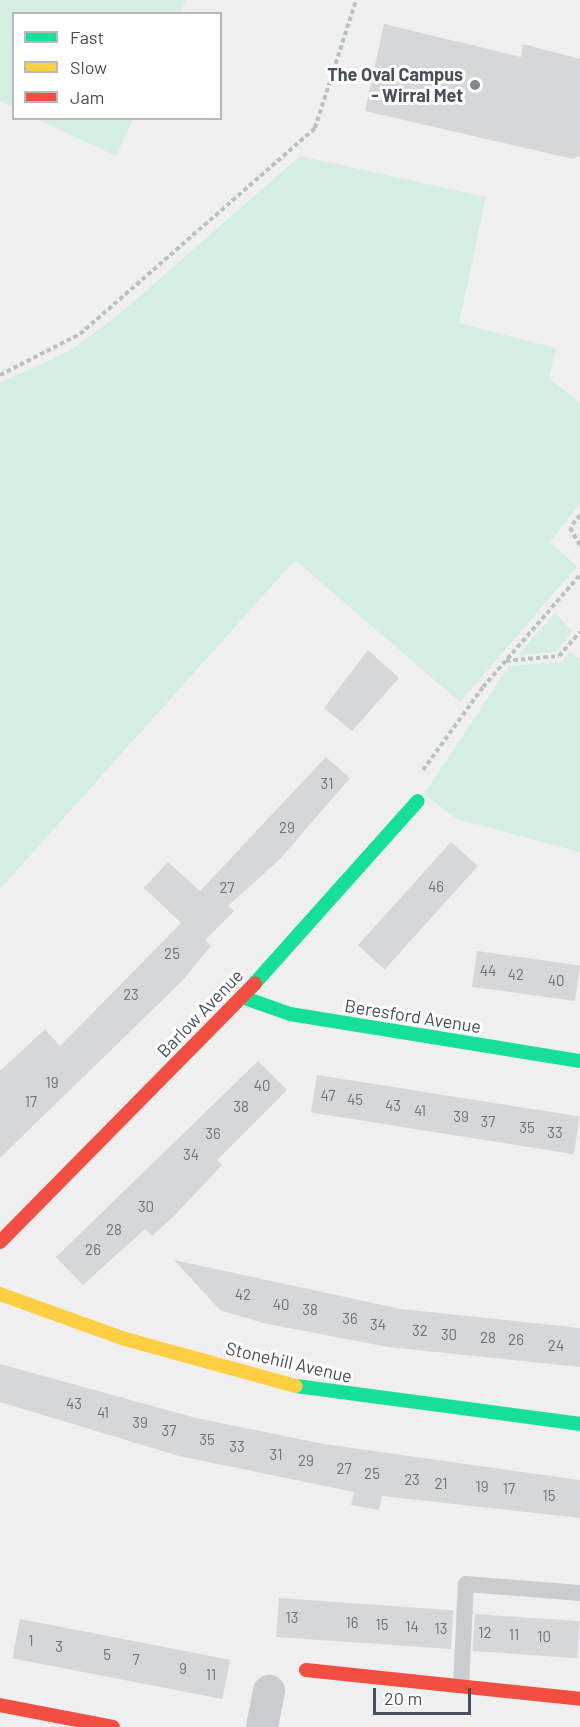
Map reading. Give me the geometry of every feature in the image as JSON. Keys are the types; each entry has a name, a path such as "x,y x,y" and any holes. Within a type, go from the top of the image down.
{"street":[{"name":"Barlow Avenue","path":"0,1242 242,997 418,801"},
{"name":"Beresford Avenue","path":"242,997 290,1014 580,1061"},
{"name":"Stonehill Avenue","path":"0,1294 125,1339 305,1388 580,1424"},
{"path":"306,1670 580,1699"},
{"path":"262,1727 269,1691"},
{"path":"0,1705 113,1727"}],"lane":[{"path":"461,1685 466,1584 580,1593"}],"path":[{"path":"0,375 80,334 315,128 356,0"},
{"path":"580,515 570,528 580,545"},
{"path":"418,801 407,792 505,661 580,575"},
{"path":"505,661 559,656 580,632"}],"green space":[{"path":"0,0 186,0 180,12 12,12 12,107 0,101"},
{"path":"39,120 133,120 116,156"},
{"path":"300,156 486,197 459,323 556,348 549,378 580,403 580,503 550,542 577,566 460,702 295,560 0,889 0,383 69,351 117,316"},
{"path":"555,613 572,631 557,652 518,655"},
{"path":"570,652 580,660 580,852 457,819 424,794 509,666 562,662"}],"building":[{"name":"The Oval Campus - Wirral Met","path":"384,24 521,57 523,44 580,59 580,156 573,159 365,111"},
{"path":"368,650 399,678 352,731 324,708"},
{"path":"326,757 350,778 280,859 228,906 234,911 205,940 211,946 183,980 0,1158 0,1071 45,1029 60,1046 181,923 144,888 168,862 200,891"},
{"path":"451,842 478,866 385,969 358,945"},
{"path":"477,951 580,965 575,1001 472,987"},
{"path":"258,1061 287,1090 217,1160 222,1165 174,1216 152,1236 145,1229 83,1285 56,1257"},
{"path":"317,1075 580,1117 574,1154 311,1113"},
{"path":"174,1260 401,1309 580,1328 580,1367 388,1347 263,1323 220,1310"},
{"path":"0,1364 196,1418 324,1444 580,1480 580,1518 382,1496 379,1510 351,1505 354,1492 179,1456 0,1402"},
{"path":"279,1598 454,1610 451,1649 276,1637"},
{"path":"475,1614 580,1621 577,1658 472,1651"},
{"path":"20,1619 230,1660 222,1699 12,1658"}],"traffic: fast":[{"path":"255,983 418,801"},
{"path":"242,997 290,1014 580,1061"},
{"path":"296,1386 580,1424"}],"traffic: slow":[{"path":"0,1294 125,1339 296,1386"}],"traffic: jam":[{"path":"0,1242 255,983"},
{"path":"306,1670 580,1699"},
{"path":"0,1705 113,1727"}],"place":[{"name":"The Oval Campus - Wirral Met","path":"475,85"}]}
